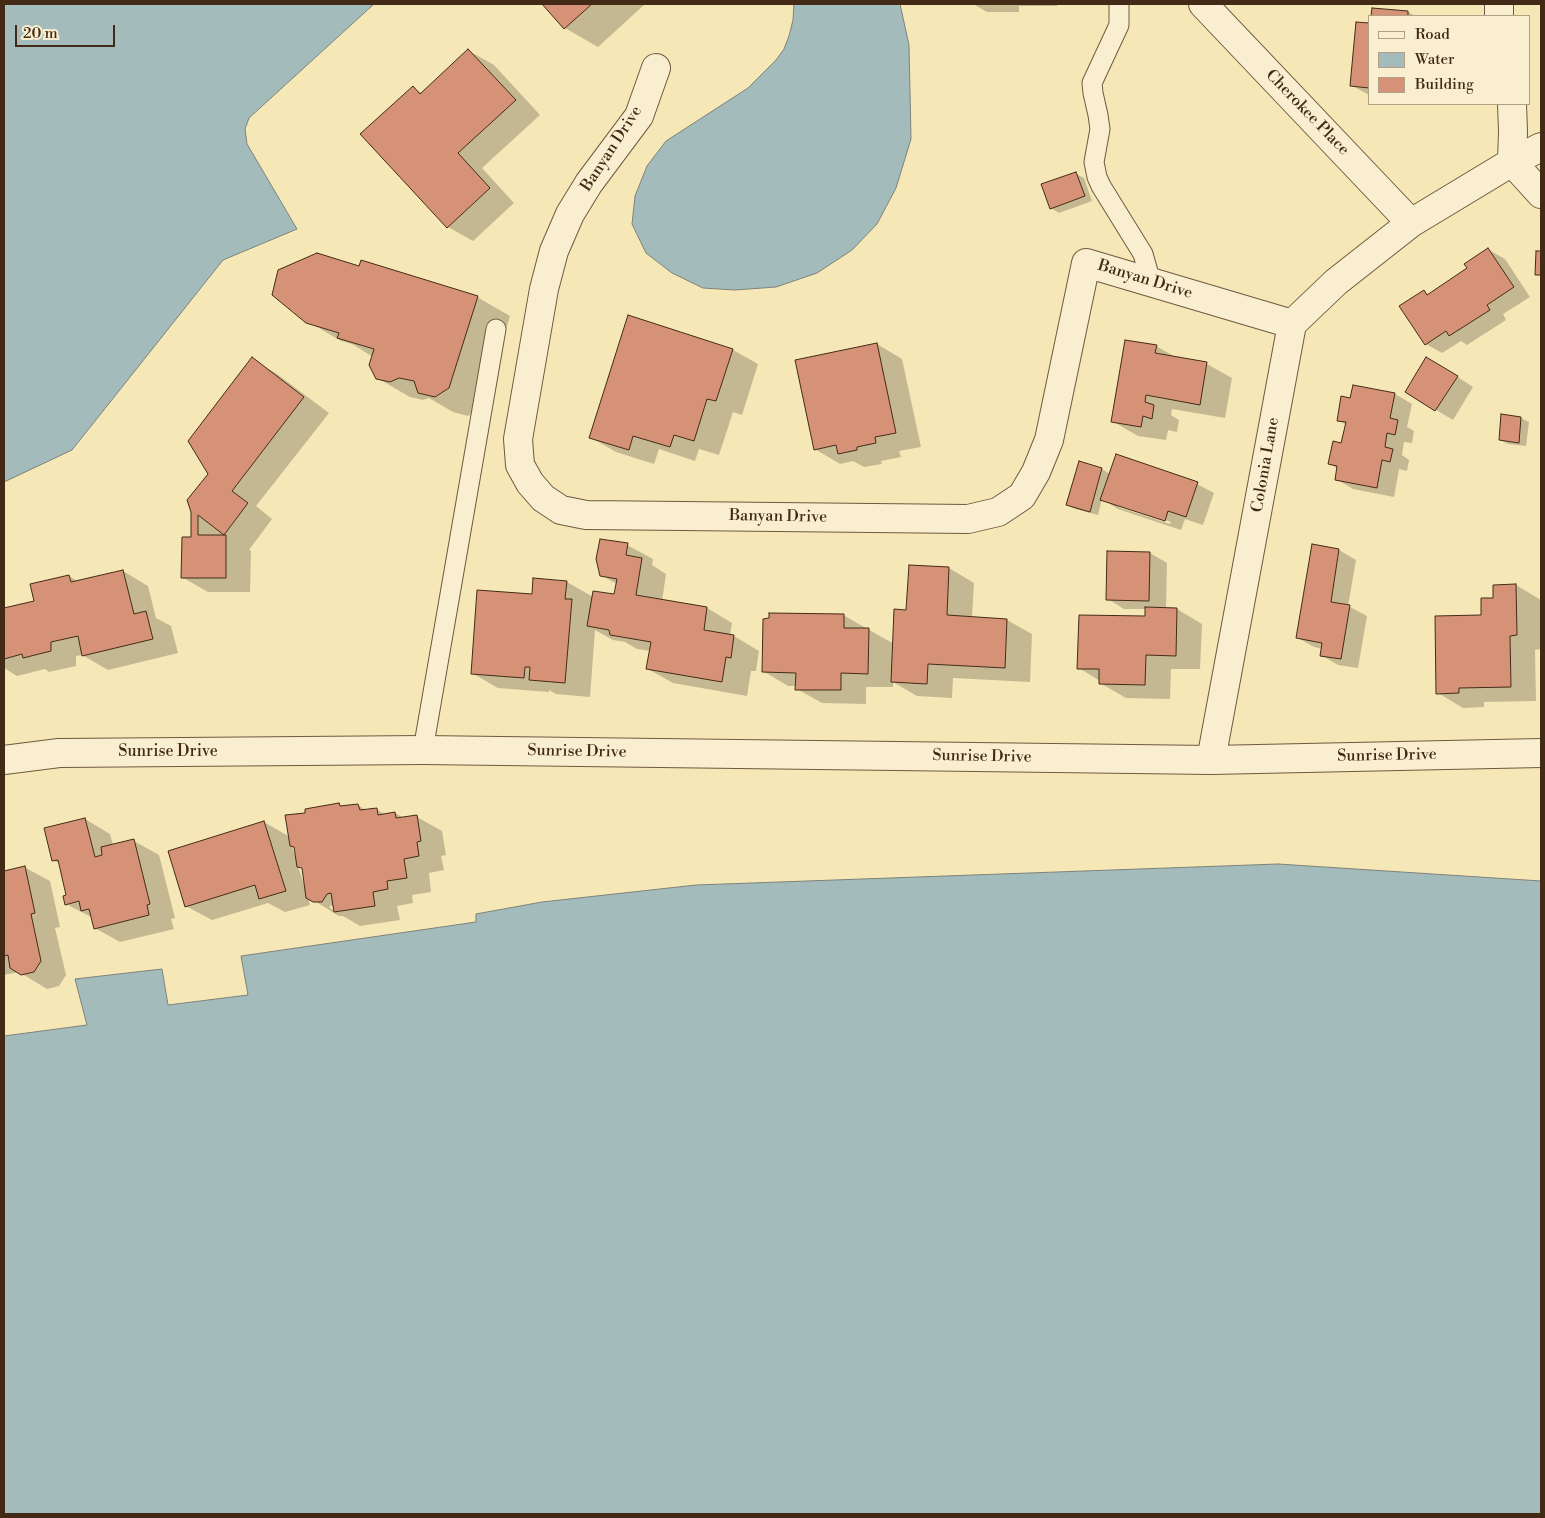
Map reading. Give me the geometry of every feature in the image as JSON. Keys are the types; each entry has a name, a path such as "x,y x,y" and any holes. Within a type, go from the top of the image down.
{"street":[{"name":"Cherokee Place","path":"1203,4 1411,223"},
{"name":"Banyan Drive","path":"656,68 638,116 589,183 570,214 554,251 544,289 518,439 520,465 530,483 543,498 561,510 586,515 968,519 998,512 1022,496 1036,472 1049,440 1086,262 1292,324"},
{"path":"1512,105 1514,131 1512,162 1541,194"},
{"path":"1292,324 1336,282 1411,223 1512,162 1541,147"},
{"name":"Colonia Lane","path":"1211,760 1292,324"},
{"name":"Sunrise Drive","path":"4,760 59,753 423,750 1211,760 1541,753"}],"lane":[{"path":"1119,4 1118,25 1092,83 1092,94 1100,129 1094,162 1101,186 1143,254 1151,282"},
{"path":"423,750 496,330"}],"water":[{"path":"4,4 374,4 249,118 245,129 247,144 297,229 223,260 72,450 4,482"},
{"path":"794,4 900,4 909,45 911,139 896,188 877,224 852,250 817,273 776,287 735,290 703,288 672,273 646,253 632,224 635,196 647,166 666,141 748,88 776,60 784,49 789,36"},
{"path":"1278,864 1541,881 1541,1514 4,1514 4,1036 87,1025 75,979 162,969 168,1005 248,995 241,956 476,922 476,914 542,902 696,885"}],"building":[{"path":"542,4 592,4 564,29"},
{"path":"1372,8 1408,11 1408,15 1371,15"},
{"path":"1356,22 1368,23 1368,88 1350,86"},
{"path":"468,49 516,100 458,153 490,188 447,228 360,134 413,86 420,94"},
{"path":"1076,172 1085,196 1050,209 1041,184"},
{"path":"1488,248 1514,287 1487,305 1490,310 1449,336 1446,331 1425,345 1399,306 1424,290 1427,295 1467,268 1464,264"},
{"path":"1536,251 1541,251 1541,275 1535,275"},
{"path":"317,253 359,266 361,260 478,296 449,388 435,397 418,393 414,381 399,378 390,382 376,379 369,365 374,349 337,338 339,333 306,323 272,295 278,270"},
{"path":"628,315 733,349 716,401 707,399 694,441 674,435 670,447 633,436 629,450 589,438"},
{"path":"1125,340 1157,345 1155,353 1207,362 1200,405 1146,395 1145,402 1154,405 1152,419 1143,416 1141,427 1111,422"},
{"path":"877,343 896,433 875,437 876,443 838,454 836,445 814,450 795,360"},
{"path":"252,357 304,397 232,491 248,503 224,535 226,535 226,578 181,578 182,537 191,537 191,512 187,500 208,474 188,441","holes":["198,515 224,535 198,535"]},
{"path":"1426,357 1458,376 1435,411 1405,392"},
{"path":"1353,385 1395,393 1390,418 1398,420 1395,435 1387,433 1385,447 1393,449 1390,462 1382,460 1377,488 1335,480 1337,466 1328,464 1333,441 1341,443 1346,422 1337,421 1341,396 1350,398"},
{"path":"1501,414 1521,417 1519,443 1499,440"},
{"path":"1116,454 1198,482 1186,517 1168,511 1165,521 1100,500"},
{"path":"1079,461 1102,468 1090,512 1066,505"},
{"path":"600,539 628,543 626,555 642,558 636,595 707,607 704,630 734,635 731,658 726,657 722,682 646,669 651,642 610,635 609,630 587,626 593,591 614,594 617,579 600,576 596,559"},
{"path":"1312,544 1339,549 1331,602 1350,605 1341,659 1320,656 1322,643 1296,638"},
{"path":"1107,551 1150,552 1149,601 1106,600"},
{"path":"909,565 949,567 947,615 1007,619 1005,668 928,664 927,684 891,682 894,609 906,610"},
{"path":"123,570 134,614 146,611 153,639 82,656 78,636 51,642 51,651 23,658 22,654 4,659 4,608 34,601 30,584 69,575 71,582"},
{"path":"533,578 567,581 565,599 572,599 565,683 529,680 530,667 525,667 524,678 471,674 477,590 532,594"},
{"path":"1516,584 1517,635 1510,636 1511,687 1459,688 1459,693 1436,694 1435,616 1481,615 1481,598 1493,598 1493,585"},
{"path":"1145,607 1177,608 1176,656 1146,655 1145,685 1099,684 1099,669 1077,669 1079,615 1145,616"},
{"path":"769,613 844,614 844,628 869,628 868,674 841,673 841,690 795,690 796,673 762,672 763,619 769,618"},
{"path":"339,803 340,806 358,804 360,810 377,808 378,815 395,812 396,818 417,815 421,841 417,842 419,856 404,859 407,878 387,881 388,889 373,892 375,906 334,912 331,893 327,894 322,902 313,902 306,898 302,868 297,867 294,847 290,846 285,815 305,813 305,809"},
{"path":"85,818 95,857 102,855 101,847 134,839 150,904 147,905 149,915 94,929 89,909 81,911 79,901 65,905 63,896 66,895 58,860 52,861 44,828"},
{"path":"264,821 286,891 259,899 255,885 185,907 168,851"},
{"path":"25,866 35,913 31,914 41,961 34,972 21,975 10,968 8,955 4,956 4,871"}]}
